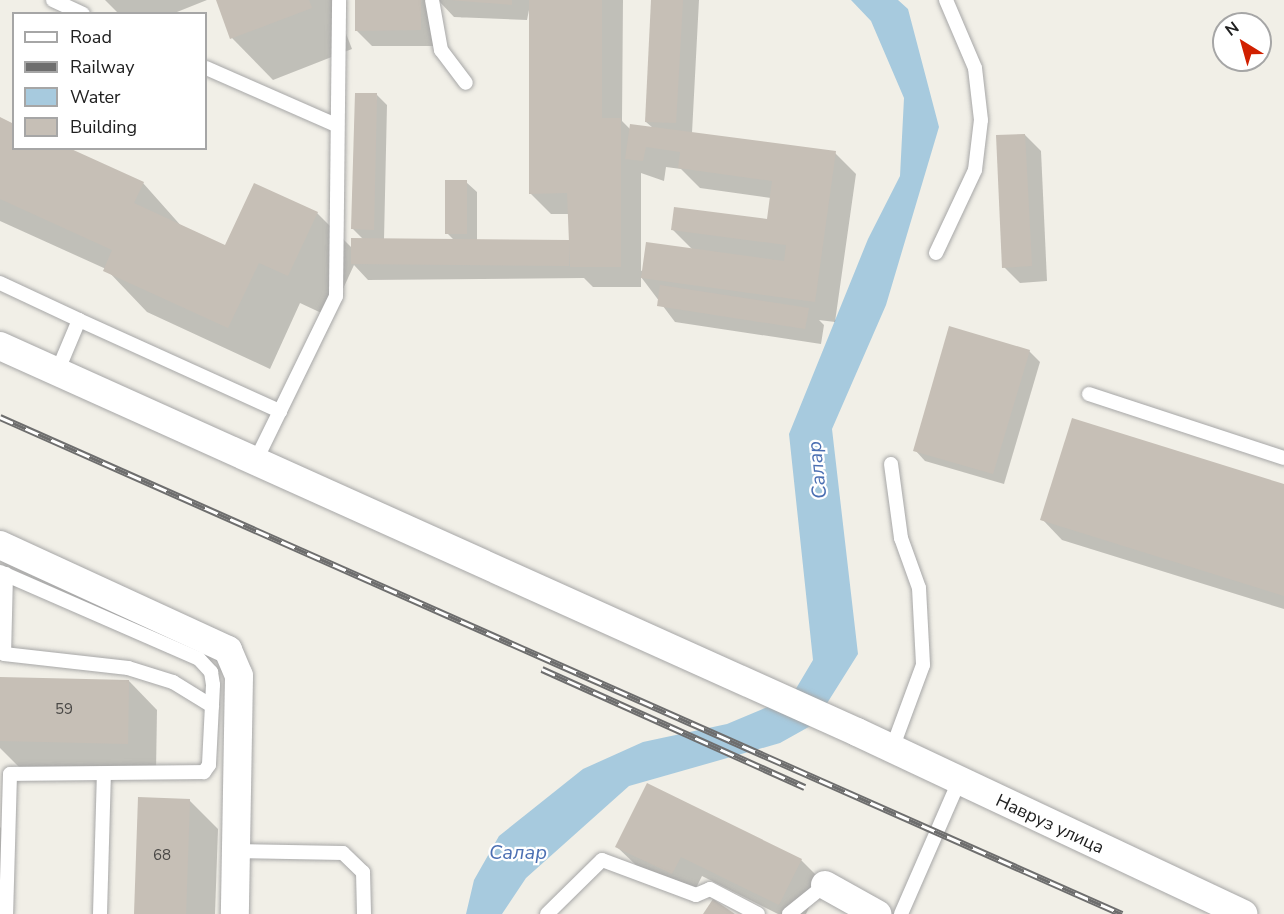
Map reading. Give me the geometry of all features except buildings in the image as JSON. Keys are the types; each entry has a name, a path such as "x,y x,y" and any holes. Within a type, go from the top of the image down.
{"street":[{"name":"Навруз улица","path":"0,346 58,370 755,685 1243,914"},
{"path":"0,545 228,650 239,676 235,914"},
{"path":"825,885 877,914"}],"lane":[{"path":"53,0 79,12"},
{"path":"256,460 336,296 339,0"},
{"path":"432,0 441,50 466,83"},
{"path":"936,253 975,170 981,120 975,68 946,0"},
{"path":"207,68 336,125"},
{"path":"0,283 280,411"},
{"path":"58,370 79,320"},
{"path":"1089,393 1284,458"},
{"path":"891,464 901,538 919,588 923,665 892,749"},
{"path":"6,914 10,774 204,772 209,765 212,705 211,672 199,659 3,573 2,653 128,668 173,682 212,705"},
{"path":"100,914 104,774"},
{"path":"901,914 958,781"},
{"path":"235,851 343,853 363,872 364,914"},
{"path":"547,914 602,860 696,895 710,889 758,914"},
{"path":"789,914 825,885"}],"water":[{"name":"Салар","path":"851,0 898,0 908,9 939,127 886,305 832,429 858,654 814,724 780,743 629,786 526,878 502,914 466,914 474,880 499,836 583,769 643,742 727,724 791,697 813,660 789,434 868,239 900,176 904,98 871,21"}],"railway":[{"path":"0,417 1122,914"},
{"path":"542,669 805,787"}]}
